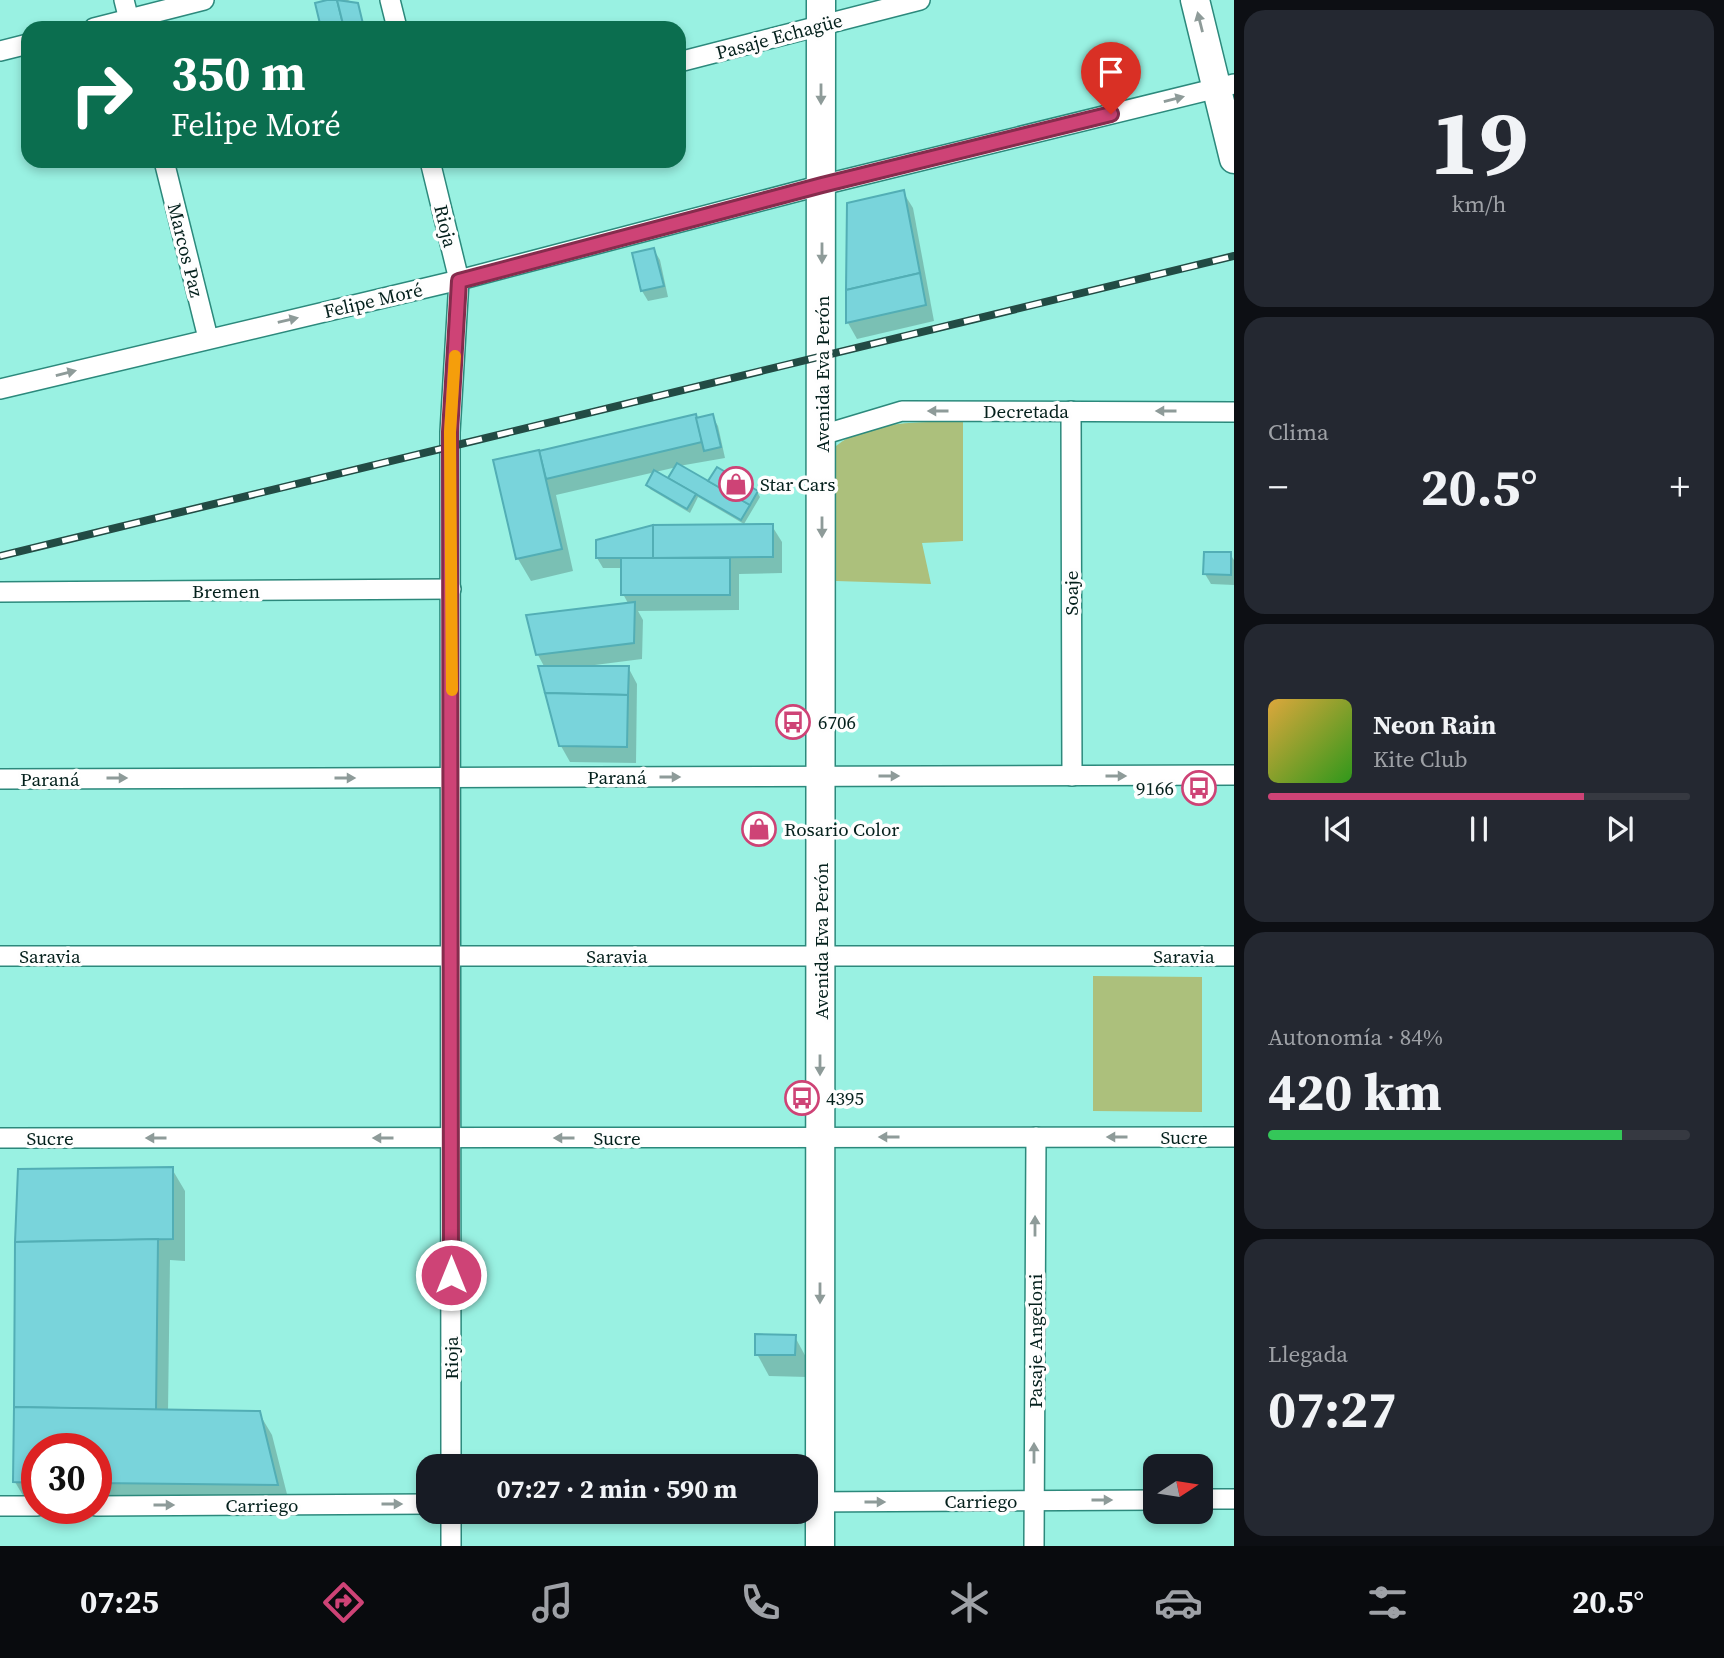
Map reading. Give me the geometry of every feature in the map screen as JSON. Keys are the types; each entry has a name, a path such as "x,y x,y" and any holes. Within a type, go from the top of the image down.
{"main road":[{"path":"1195,0 1225,86 1234,159"},
{"name":"Avenida Eva Perón","path":"814,1454 821,956 821,13"},
{"name":"Avenida Eva Perón","path":"816,1524 820,1546"}],"street":[{"path":"124,0 129,21"},
{"path":"139,21 204,0"},
{"path":"390,0 395,21"},
{"path":"810,0 821,13"},
{"name":"Pasaje Echagüe","path":"686,60 821,13 920,0"},
{"path":"0,51 21,46"},
{"name":"Felipe Moré","path":"0,389 459,281 822,185 1225,86"},
{"name":"Marcos Paz","path":"166,168 208,338"},
{"name":"Rioja","path":"432,168 459,281 450,432 453,778 451,1454"},
{"name":"Decretada","path":"822,435 902,411 1234,412"},
{"name":"Soaje","path":"1070,411 1072,776"},
{"name":"Bremen","path":"0,592 451,589"},
{"name":"Paraná","path":"0,779 1234,775"},
{"name":"Saravia","path":"0,956 1234,956"},
{"name":"Pasaje Angeloni","path":"1034,1546 1036,1137"},
{"name":"Sucre","path":"0,1139 1234,1137"},
{"path":"1213,1499 1234,1499"},
{"name":"Carriego","path":"818,1502 1143,1500"},
{"name":"Carriego","path":"112,1506 416,1504"},
{"path":"0,1506 21,1506"},
{"path":"451,1524 451,1546"}],"green space":[{"path":"963,421 963,541 922,543 931,584 836,581 836,446 849,437 880,427"},
{"path":"1093,976 1202,977 1202,1112 1093,1111"}],"building":[{"path":"337,0 342,21 319,21 315,3"},
{"path":"337,0 358,3 362,21 342,21"},
{"path":"904,190 920,273 846,290 847,203"},
{"path":"654,248 664,286 641,291 632,253"},
{"path":"920,273 926,305 846,323 846,290"},
{"path":"696,414 702,442 546,479 539,451"},
{"path":"713,414 721,447 704,451 696,418"},
{"path":"539,450 562,549 516,559 493,460"},
{"path":"677,463 750,505 741,520 668,478"},
{"path":"717,467 758,491 750,505 708,481"},
{"path":"654,470 696,494 687,509 646,485"},
{"path":"773,524 773,557 653,558 653,525"},
{"path":"653,525 653,558 596,558 596,540"},
{"path":"1204,552 1231,552 1231,575 1203,574"},
{"path":"621,558 730,558 730,595 621,595"},
{"path":"635,602 634,643 536,655 526,615"},
{"path":"538,666 629,666 628,695 545,693"},
{"path":"545,693 628,695 627,747 559,746"},
{"path":"173,1167 173,1239 15,1242 18,1169"},
{"path":"158,1239 156,1410 14,1407 15,1242"},
{"path":"755,1334 796,1335 795,1355 755,1355"},
{"path":"14,1407 260,1411 278,1485 112,1483 112,1433 21,1433 21,1482 13,1482"}],"railway":[{"path":"0,556 1234,256"}],"slow traffic":[{"path":"452,690 450,432 455,356"}],"place":[{"name":"Star Cars","path":"736,484"},
{"name":"6706","path":"793,722"},
{"name":"9166","path":"1199,788"},
{"name":"Rosario Color","path":"759,829"},
{"name":"4395","path":"802,1098"}],"route":[{"path":"451,1275 453,778 450,432 459,281 822,185 1111,114"}]}
